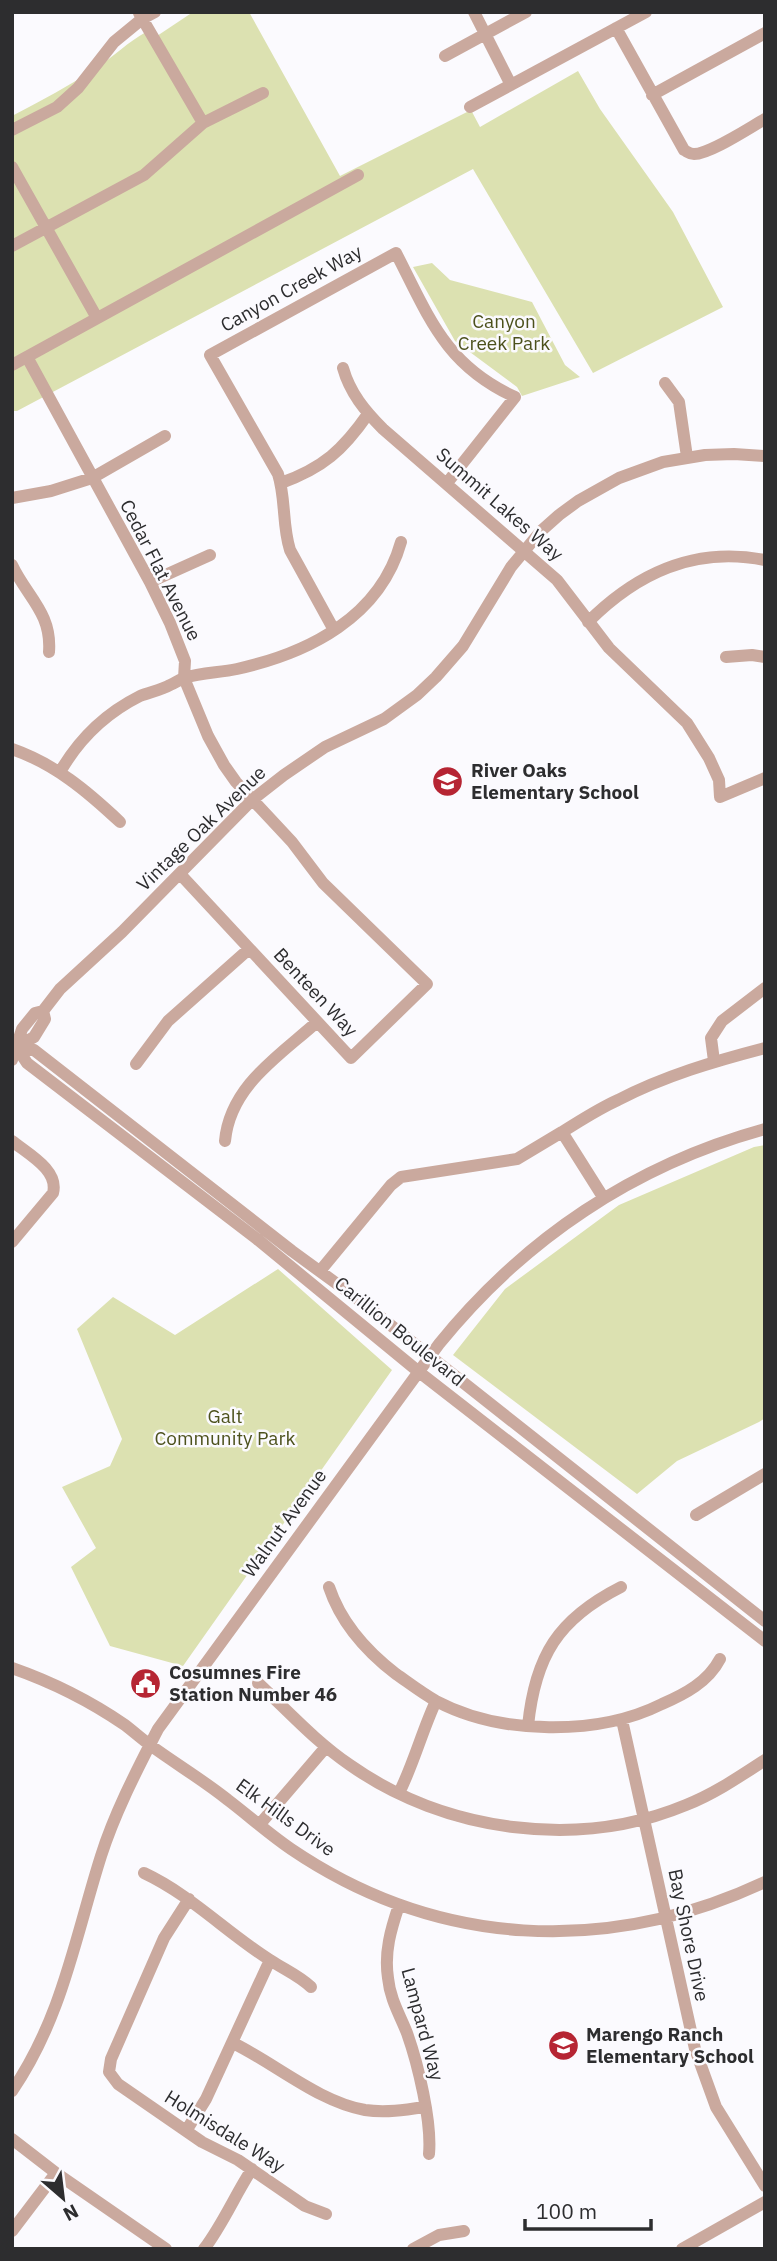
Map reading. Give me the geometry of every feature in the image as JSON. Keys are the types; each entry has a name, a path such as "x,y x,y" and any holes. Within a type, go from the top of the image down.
{"street":[{"path":"12,130 57,107 78,88 114,42 141,16 155,12"},
{"path":"474,12 511,85"},
{"path":"445,56 526,12"},
{"path":"470,107 646,12"},
{"path":"141,16 203,123"},
{"path":"616,28 684,150 695,154 723,143 765,120"},
{"path":"652,95 765,33"},
{"path":"12,246 144,175 203,123 263,93"},
{"path":"12,167 97,318"},
{"path":"12,365 358,176"},
{"name":"Canyon Creek Way","path":"334,630 290,550 284,526 281,483 274,466 210,355 396,254 433,326 454,355 481,379 515,397 447,483"},
{"name":"Cedar Flat Avenue","path":"27,357 170,623 185,661 184,678 215,751 236,782 292,842 323,883 427,984"},
{"name":"Summit Lakes Way","path":"343,368 352,390 368,414 557,580 587,622 624,664 674,708 699,740 714,769 719,780 720,797 765,778"},
{"path":"665,383 680,402 687,457"},
{"path":"281,483 309,472 331,458 352,437 368,414"},
{"path":"12,498 51,491 92,478 165,436"},
{"name":"Vintage Oak Avenue","path":"13,1045 34,1037 46,1019 43,1011 60,989 122,932 252,800 310,756 382,720 417,695 463,646 498,587 524,550 559,515 598,489 641,469 687,457 734,454 765,456"},
{"path":"60,772 85,737 114,711 143,695 184,678 271,660 304,647 334,630 359,612 377,592 392,569 401,542"},
{"path":"150,582 210,555"},
{"path":"587,622 632,584 679,563 714,557 765,560"},
{"path":"12,565 42,612 49,635 49,652"},
{"path":"726,657 765,657"},
{"path":"12,749 60,772 120,822"},
{"name":"Benteen Way","path":"180,874 351,1058 427,984"},
{"path":"136,1064 168,1021 249,949"},
{"path":"714,1061 712,1038 722,1021 765,988"},
{"path":"225,1141 230,1115 247,1086 317,1022"},
{"path":"12,1060 13,1045"},
{"name":"Carillion Boulevard","path":"13,1045 34,1050 430,1356 765,1621"},
{"name":"Carillion Boulevard","path":"13,1045 27,1063 257,1239 419,1372 765,1641"},
{"path":"320,1271 391,1185 401,1177 517,1159 618,1099 714,1061 765,1048"},
{"name":"Walnut Avenue","path":"12,2091 56,2007 106,1843 150,1745 178,1700 430,1356 473,1304 511,1266 543,1239 603,1197 698,1150 765,1129"},
{"path":"562,1132 603,1197"},
{"path":"12,1141 53,1175 56,1184 53,1193 12,1242"},
{"path":"696,1515 765,1474"},
{"path":"329,1587 338,1610 365,1647 436,1701 477,1716 528,1726 576,1727 622,1720 656,1707 688,1690 708,1676 720,1659"},
{"path":"528,1726 535,1685 541,1665 552,1644 579,1612 621,1587"},
{"name":"Elk Hills Drive","path":"12,1668 85,1700 196,1775 277,1839 317,1866 360,1889 399,1905 456,1921 528,1931 603,1930 667,1918 718,1903 765,1882"},
{"path":"258,1684 350,1766 399,1793 462,1817 531,1829 588,1828 643,1820 706,1796 765,1760"},
{"path":"399,1793 411,1770 436,1701"},
{"name":"Bay Shore Drive","path":"622,1720 695,2049 705,2080 726,2125 765,2186"},
{"path":"260,1824 326,1747"},
{"path":"144,1873 189,1899 270,1960 298,1975 311,1987"},
{"name":"Holmisdale Way","path":"189,1899 164,1938 111,2059 109,2073 118,2084 202,2142 222,2150 305,2206 326,2214"},
{"name":"Lampard Way","path":"399,1905 388,1943 387,1975 394,2007 413,2052 429,2130 429,2154"},
{"path":"186,2131 206,2099 270,1960"},
{"path":"233,2043 276,2066 320,2095 342,2104 380,2111 425,2107"},
{"path":"12,2139 166,2249"},
{"path":"204,2249 217,2232 252,2169"},
{"path":"12,2231 56,2173"},
{"path":"682,2249 765,2202"},
{"path":"413,2249 439,2235 464,2231"}],"green space":[{"path":"193,12 249,12 340,176 471,110 480,127 578,71 600,109 673,212 723,307 593,373 473,169 17,411 12,411 12,116 87,74 146,32 154,38"},
{"name":"Canyon Creek Park","path":"432,263 450,280 532,302 565,365 580,377 522,396 517,387 455,341 413,267"},
{"path":"765,1145 765,1418 677,1461 637,1494 453,1355 505,1289 619,1205 754,1147"},
{"name":"Galt Community Park","path":"278,1269 392,1370 183,1666 110,1646 71,1567 96,1548 62,1487 110,1466 122,1439 77,1329 113,1297 175,1335"}],"place":[{"name":"River Oaks Elementary School","path":"448,781"},
{"name":"Cosumnes Fire Station Number 46","path":"146,1683"},
{"name":"Marengo Ranch Elementary School","path":"563,2045"}]}
